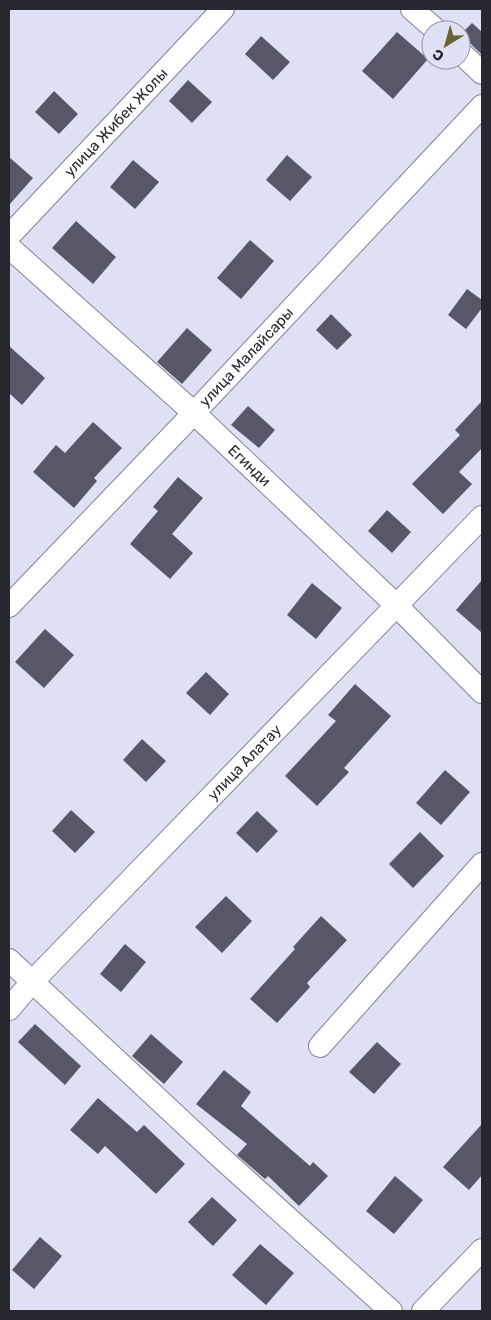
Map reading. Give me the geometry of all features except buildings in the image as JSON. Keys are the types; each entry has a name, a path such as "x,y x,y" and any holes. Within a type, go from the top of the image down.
{"street":[{"name":"улица Жибек Жолы","path":"9,236 223,9"},
{"path":"412,9 425,20"},
{"path":"471,62 482,72"},
{"name":"улица Малайсары","path":"9,606 194,413 482,106"},
{"name":"Егинди","path":"9,247 194,413 396,606 482,692"},
{"name":"улица Алатау","path":"9,1009 32,982 482,517"},
{"path":"320,1046 482,864"},
{"path":"9,960 218,1155 391,1311"},
{"path":"423,1311 482,1250"}]}
